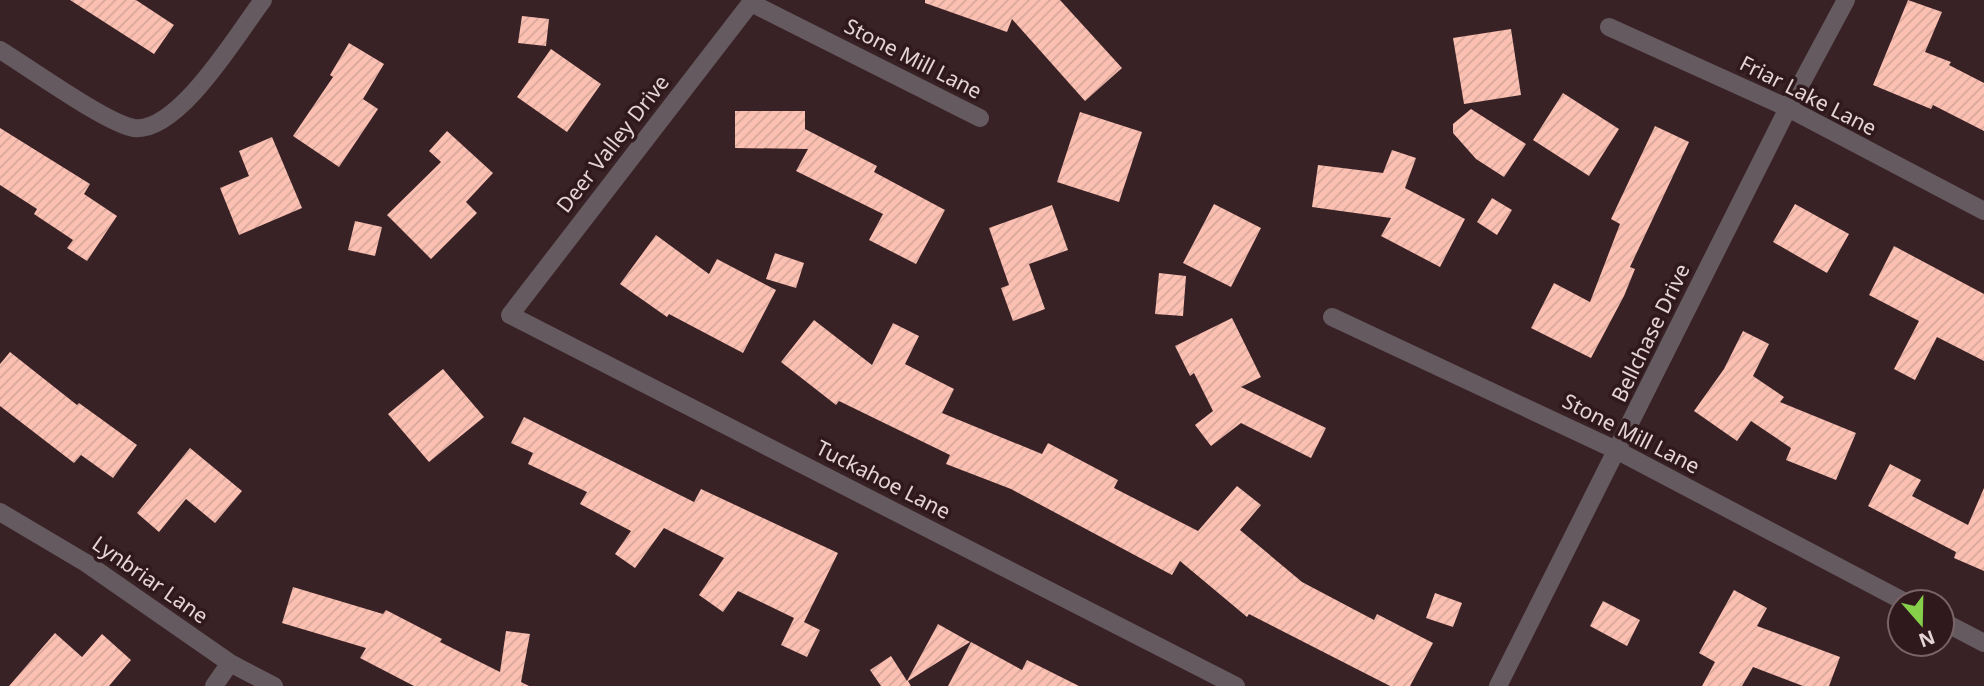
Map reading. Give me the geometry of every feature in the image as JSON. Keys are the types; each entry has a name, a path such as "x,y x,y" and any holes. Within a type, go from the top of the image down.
{"street":[{"path":"0,50 110,119 135,128 163,121 184,104 262,0"},
{"name":"Bellchase Drive","path":"1498,686 1788,108 1846,0"},
{"name":"Stone Mill Lane","path":"752,1 980,118"},
{"name":"Deer Valley Drive","path":"510,315 752,1"},
{"name":"Friar Lake Lane","path":"1609,27 1788,108 1984,211"},
{"name":"Tuckahoe Lane","path":"510,315 1236,686"},
{"name":"Stone Mill Lane","path":"1332,317 1618,451 1886,592"},
{"name":"Lynbriar Lane","path":"0,512 58,545 230,663 274,686"},
{"path":"1956,628 1984,643"},
{"path":"214,686 230,663"}],"building":[{"path":"70,0 136,0 174,25 154,54"},
{"path":"925,0 1060,0 1122,68 1085,101 1012,19 1007,32 925,3"},
{"path":"1908,0 1942,12 1925,52 1951,62 1949,65 1984,83 1984,131 1933,105 1931,109 1873,85"},
{"path":"522,16 549,19 546,46 518,43"},
{"path":"1511,29 1521,95 1464,104 1453,38"},
{"path":"349,43 384,64 363,99 378,109 339,167 293,136 333,77 330,75"},
{"path":"551,49 601,84 567,132 517,97"},
{"path":"1563,93 1619,129 1589,176 1533,140"},
{"path":"1471,109 1526,144 1504,177 1476,159 1453,133 1453,124"},
{"path":"735,111 805,111 805,129 877,166 874,172 945,210 916,264 869,240 883,214 796,171 808,149 735,148"},
{"path":"1080,112 1142,132 1119,202 1057,182"},
{"path":"1655,126 1689,142 1630,267 1635,269 1624,296 1591,358 1531,328 1554,283 1590,302 1620,224 1611,219"},
{"path":"0,128 90,184 84,194 117,216 87,261 67,248 73,240 34,214 37,209 0,185"},
{"path":"447,131 493,173 466,202 477,213 431,259 387,215 441,162 429,151"},
{"path":"272,137 302,208 239,235 220,188 249,176 239,151"},
{"path":"1392,150 1416,158 1405,188 1465,219 1440,267 1381,236 1391,218 1312,207 1318,165 1383,173"},
{"path":"1492,198 1512,210 1497,235 1477,222"},
{"path":"1214,204 1261,228 1231,287 1183,263"},
{"path":"1795,204 1849,234 1827,273 1773,242"},
{"path":"1052,205 1068,250 1029,264 1045,309 1013,321 1001,288 1009,285 989,228"},
{"path":"355,221 382,227 375,256 348,250"},
{"path":"656,235 709,274 717,259 776,290 743,353 669,314 667,317 620,284"},
{"path":"1894,246 1984,294 1984,361 1937,337 1915,380 1894,369 1919,321 1869,295"},
{"path":"775,253 804,263 796,288 766,279"},
{"path":"1159,273 1186,276 1183,316 1155,314"},
{"path":"1232,318 1261,377 1241,387 1326,428 1311,458 1241,423 1211,446 1195,425 1213,411 1194,373 1190,376 1175,346"},
{"path":"814,320 872,365 893,323 919,336 905,364 954,389 942,413 1042,454 1048,443 1118,480 1114,488 1198,531 1237,486 1261,505 1240,530 1302,582 1374,620 1377,614 1433,643 1410,686 1390,686 1249,614 1247,617 1180,561 1172,575 1011,489 946,464 950,455 839,401 836,405 781,362"},
{"path":"1743,331 1769,344 1753,376 1784,397 1780,402 1856,433 1836,480 1786,460 1791,448 1751,421 1737,441 1694,411 1724,369"},
{"path":"10,352 77,405 79,403 137,445 113,478 81,455 74,463 0,406 0,364"},
{"path":"443,369 484,417 429,462 388,414"},
{"path":"524,417 694,502 701,489 838,553 804,622 820,630 807,657 781,645 794,618 738,591 723,612 699,595 724,558 664,528 635,568 615,554 631,531 580,504 587,492 528,464 533,453 511,443"},
{"path":"190,448 242,491 215,523 186,499 159,532 137,513"},
{"path":"1890,464 1921,480 1912,496 1968,525 1984,488 1984,571 1954,558 1956,552 1868,506"},
{"path":"293,587 383,614 386,610 442,639 440,642 500,672 506,631 530,634 521,682 529,686 414,686 360,658 366,648 282,623"},
{"path":"1734,590 1767,608 1757,626 1840,657 1829,686 1803,686 1753,667 1742,686 1702,686 1715,662 1699,653"},
{"path":"1435,593 1462,603 1453,627 1426,618"},
{"path":"1603,601 1640,620 1627,646 1590,626"},
{"path":"938,624 970,642 908,681 911,686 881,686 870,670 891,656 907,681"},
{"path":"55,633 82,657 102,634 131,660 109,686 9,686"},
{"path":"971,642 1022,670 1027,660 1079,686 948,686"}]}
